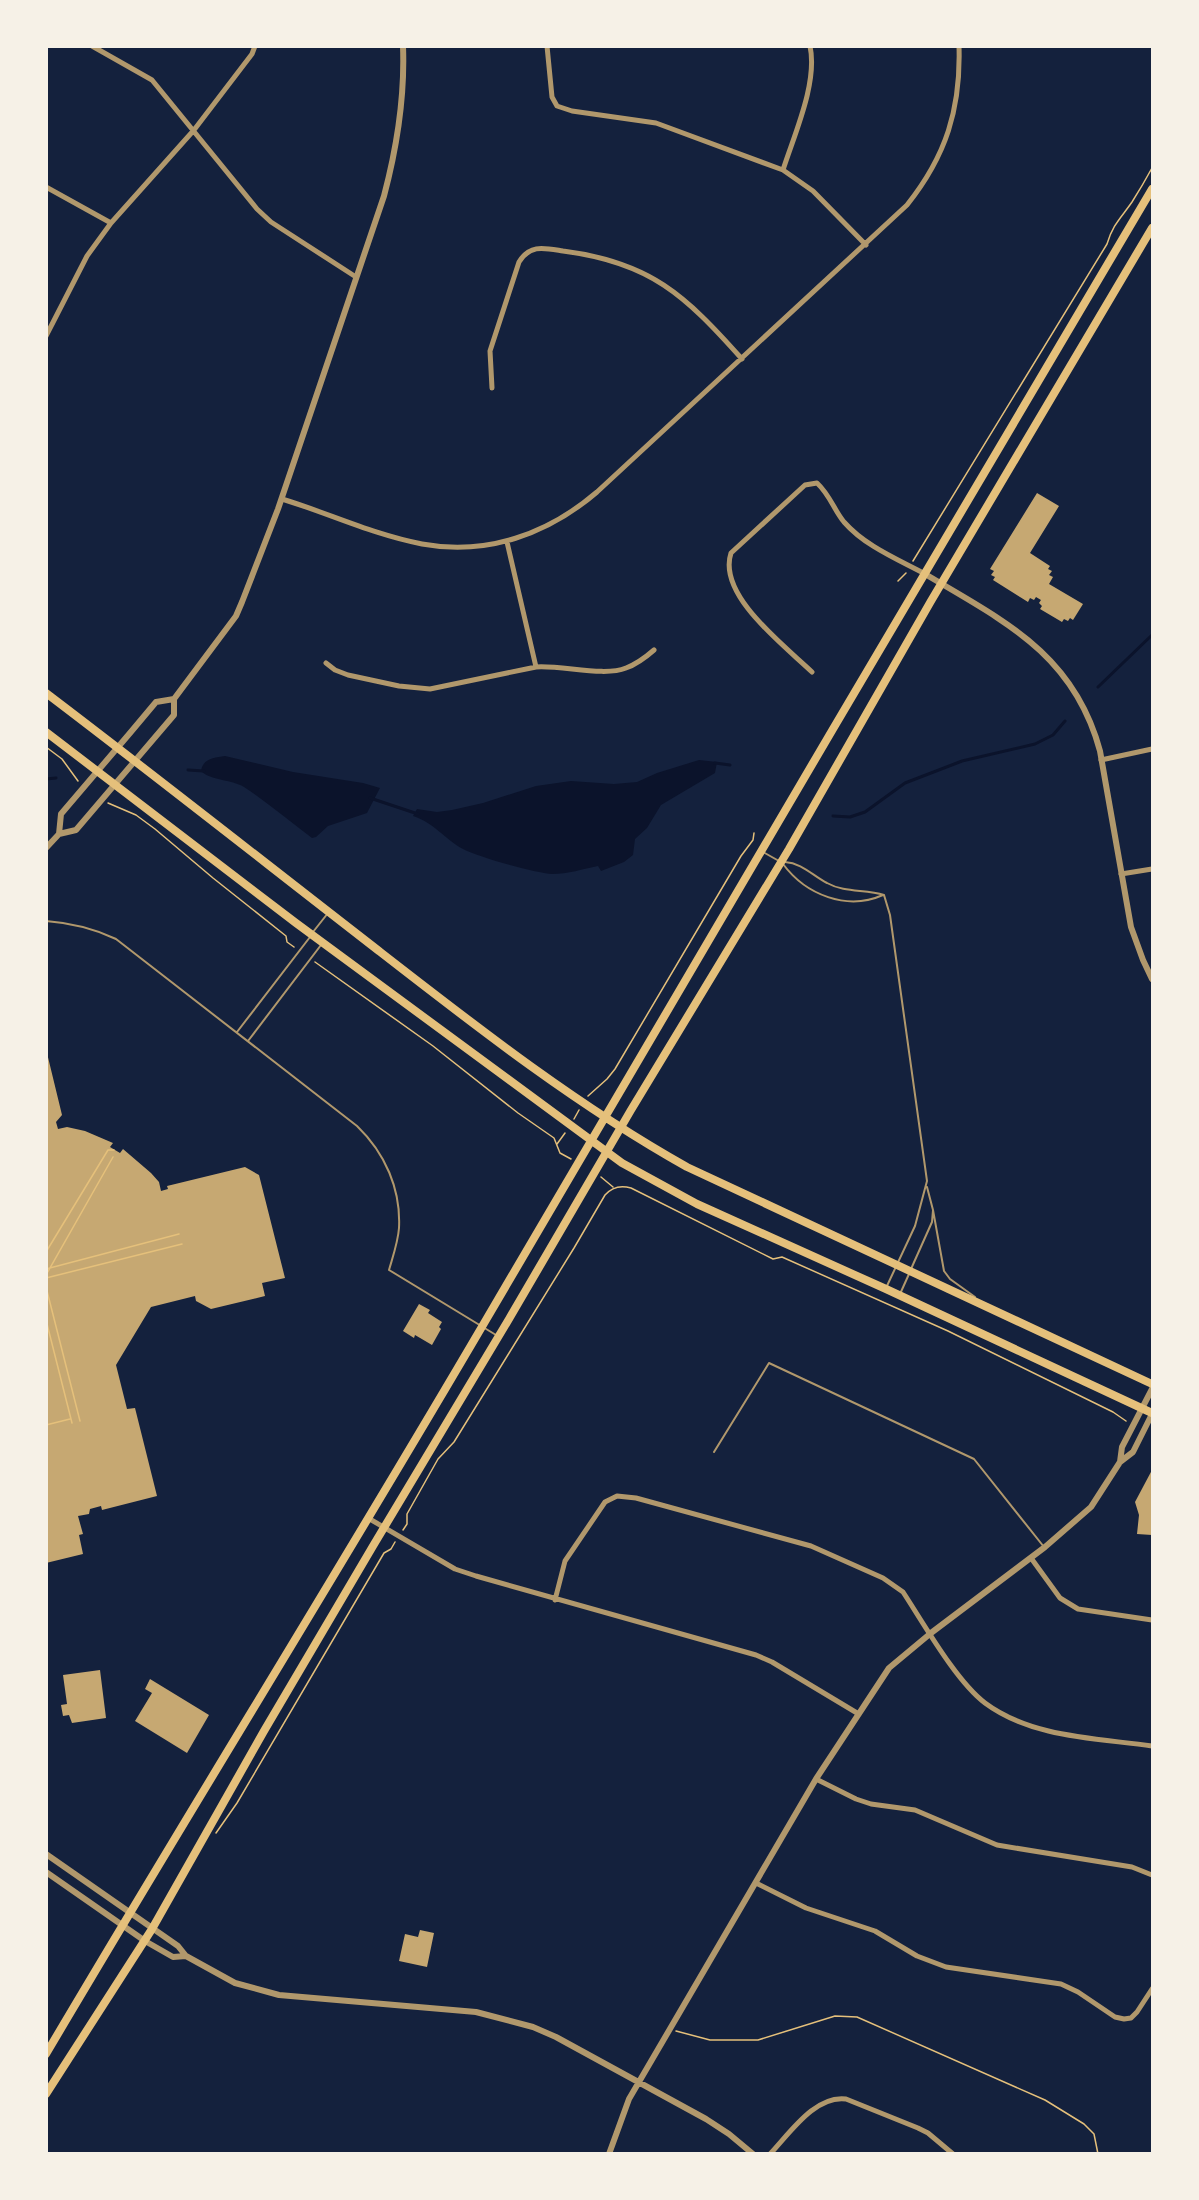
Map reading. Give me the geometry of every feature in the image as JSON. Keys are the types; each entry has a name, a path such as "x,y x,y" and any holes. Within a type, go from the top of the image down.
{"main road":[{"path":"46,2054 482,1327 1152,189"},
{"path":"46,2094 145,1941 264,1731 499,1337 621,1127 781,862 941,583 1152,228"},
{"path":"46,693 444,1001 522,1059 621,1127 687,1167 1152,1384"},
{"path":"46,732 312,934 622,1163 697,1204 886,1288 1152,1414"}],"street":[{"path":"92,46 152,80 257,209 271,222 356,277"},
{"path":"46,336 87,256 111,223 194,130 252,54 255,46"},
{"path":"46,848 59,834 76,830 174,715 174,699 236,616 282,499 384,196 396,152 402,101 403,46"},
{"path":"547,46 552,97 557,106 563,109 656,123 783,170 813,191 866,245"},
{"path":"783,170 810,86 812,71 810,46"},
{"path":"282,499 401,539 447,548 507,542 551,525 582,505 907,205 939,156 947,138 958,96 959,46"},
{"path":"46,187 111,223"},
{"path":"492,388 490,351 519,262 524,253 533,248 580,253 608,259 644,273 664,284 707,320 742,359"},
{"path":"812,672 746,608 735,591 728,567 731,553 805,485 817,483 827,492 844,522 868,543 941,583 1008,624 1029,640 1075,690 1087,712 1101,760 1134,935 1152,978"},
{"path":"507,542 536,667"},
{"path":"326,663 335,670 348,675 424,689 448,687 536,667 616,671 640,661 654,650"},
{"path":"59,834 61,814 156,702 174,699"},
{"path":"1101,760 1152,749"},
{"path":"1121,874 1152,869"},
{"path":"1120,1462 1122,1447 1152,1389"},
{"path":"609,2154 620,2118 639,2082 816,1779 857,1713 889,1668 1045,1547 1091,1507 1120,1462 1133,1452 1152,1414"},
{"path":"555,1600 565,1561 605,1502 617,1496 625,1496 811,1546 884,1578 903,1592 968,1686 984,1702 1005,1716 1052,1732 1152,1746"},
{"path":"368,1518 455,1569 555,1600 756,1655 772,1662 857,1713"},
{"path":"1030,1558 1060,1598 1078,1609 1152,1620"},
{"path":"816,1779 856,1799 871,1804 915,1810 998,1845 1132,1867 1152,1875"},
{"path":"46,1854 178,1946 186,1956 235,1983 279,1995 476,2012 533,2027 556,2037 706,2119 753,2154"},
{"path":"46,1872 145,1941 174,1957 186,1956"},
{"path":"756,1883 806,1908 875,1931 930,1962 946,1967 1061,1984 1078,1992 1115,2017 1131,2018 1152,1989"},
{"path":"770,2154 819,2104 837,2098 846,2099 918,2128 928,2133 953,2154"}],"lane":[{"path":"761,851 781,862 798,881 824,896 846,902 872,900 884,895"},
{"path":"781,862 795,863 829,885 884,895"},
{"path":"884,895 890,915 927,1185 945,1273 992,1310"},
{"path":"237,1032 328,912"},
{"path":"46,921 71,922 95,929 116,939 357,1126 375,1146 395,1187 399,1230 389,1270 499,1337"},
{"path":"248,1041 323,942"},
{"path":"886,1288 915,1226 927,1185"},
{"path":"899,1295 930,1231 933,1210"},
{"path":"714,1452 769,1363 974,1459 1045,1547"}],"path":[{"path":"915,558 1107,244 1111,230 1131,204 1152,168"},
{"path":"898,581 905,575"},
{"path":"46,747 62,759 84,787"},
{"path":"101,800 124,812 136,815 155,829 286,936 287,942"},
{"path":"557,1145 590,1094 615,1069 741,856 753,840 754,833"},
{"path":"324,968 433,1046 518,1113 554,1138 562,1154"},
{"path":"46,1252 108,1150 114,1150"},
{"path":"46,1277 113,1156"},
{"path":"407,1524 407,1514 438,1459 454,1442 602,1200 613,1188 631,1188 773,1260 782,1257 948,1331 1125,1420"},
{"path":"46,1269 179,1234"},
{"path":"46,1277 182,1244"},
{"path":"46,1287 80,1421"},
{"path":"46,1320 72,1423"},
{"path":"46,1425 71,1418"},
{"path":"212,1840 237,1803 384,1553 391,1549"},
{"path":"670,2030 698,2038 745,2040 771,2036 835,2016 857,2017 1045,2100 1084,2124 1094,2134 1098,2154"}],"water":[{"path":"225,756 293,772 363,783 380,788 367,813 328,826 312,838 244,787 210,777 201,771 207,761"},
{"path":"699,760 717,762 715,773 661,805 647,828 635,839 633,855 624,862 601,871 598,866 552,874 507,864 463,849 428,823 413,816 417,809 437,812 452,810 536,786 571,781 614,784 637,782"}],"building":[{"path":"1037,493 1059,506 1030,553 1050,566 1048,569 1052,571 1049,575 1053,577 1049,584 1083,604 1073,620 1064,619 1062,622 1040,609 1041,600 1036,597 1034,600 1030,598 1028,602 993,580 995,577 991,575 994,571 990,569"},
{"path":"46,1049 62,1115 56,1122 58,1129 67,1127 85,1131 113,1143 110,1147 120,1153 123,1149 151,1173 159,1182 161,1191 168,1189 167,1186 245,1167 259,1175 285,1278 262,1283 265,1296 211,1309 196,1301 195,1296 151,1307 116,1365 127,1409 135,1408 157,1496 102,1510 101,1506 90,1509 89,1514 78,1516 83,1534 79,1535 83,1554 46,1563"},
{"path":"419,1304 430,1310 428,1313 442,1322 439,1327 441,1329 432,1345 403,1331"},
{"path":"1152,1470 1152,1535 1137,1534 1139,1515 1135,1502"},
{"path":"100,1670 106,1718 72,1723 69,1715 63,1716 61,1705 67,1704 63,1675"},
{"path":"150,1679 209,1715 187,1753 135,1721 152,1693 145,1689"},
{"path":"420,1930 434,1933 427,1967 399,1961 405,1934 418,1937"}],"waterway":[{"path":"1098,687 1152,635"},
{"path":"833,816 850,817 865,812 905,783 962,761 1035,744 1053,735 1065,721"},
{"path":"715,763 730,765"},
{"path":"188,770 204,771"},
{"path":"46,779 56,778"},
{"path":"370,798 418,814"}]}
